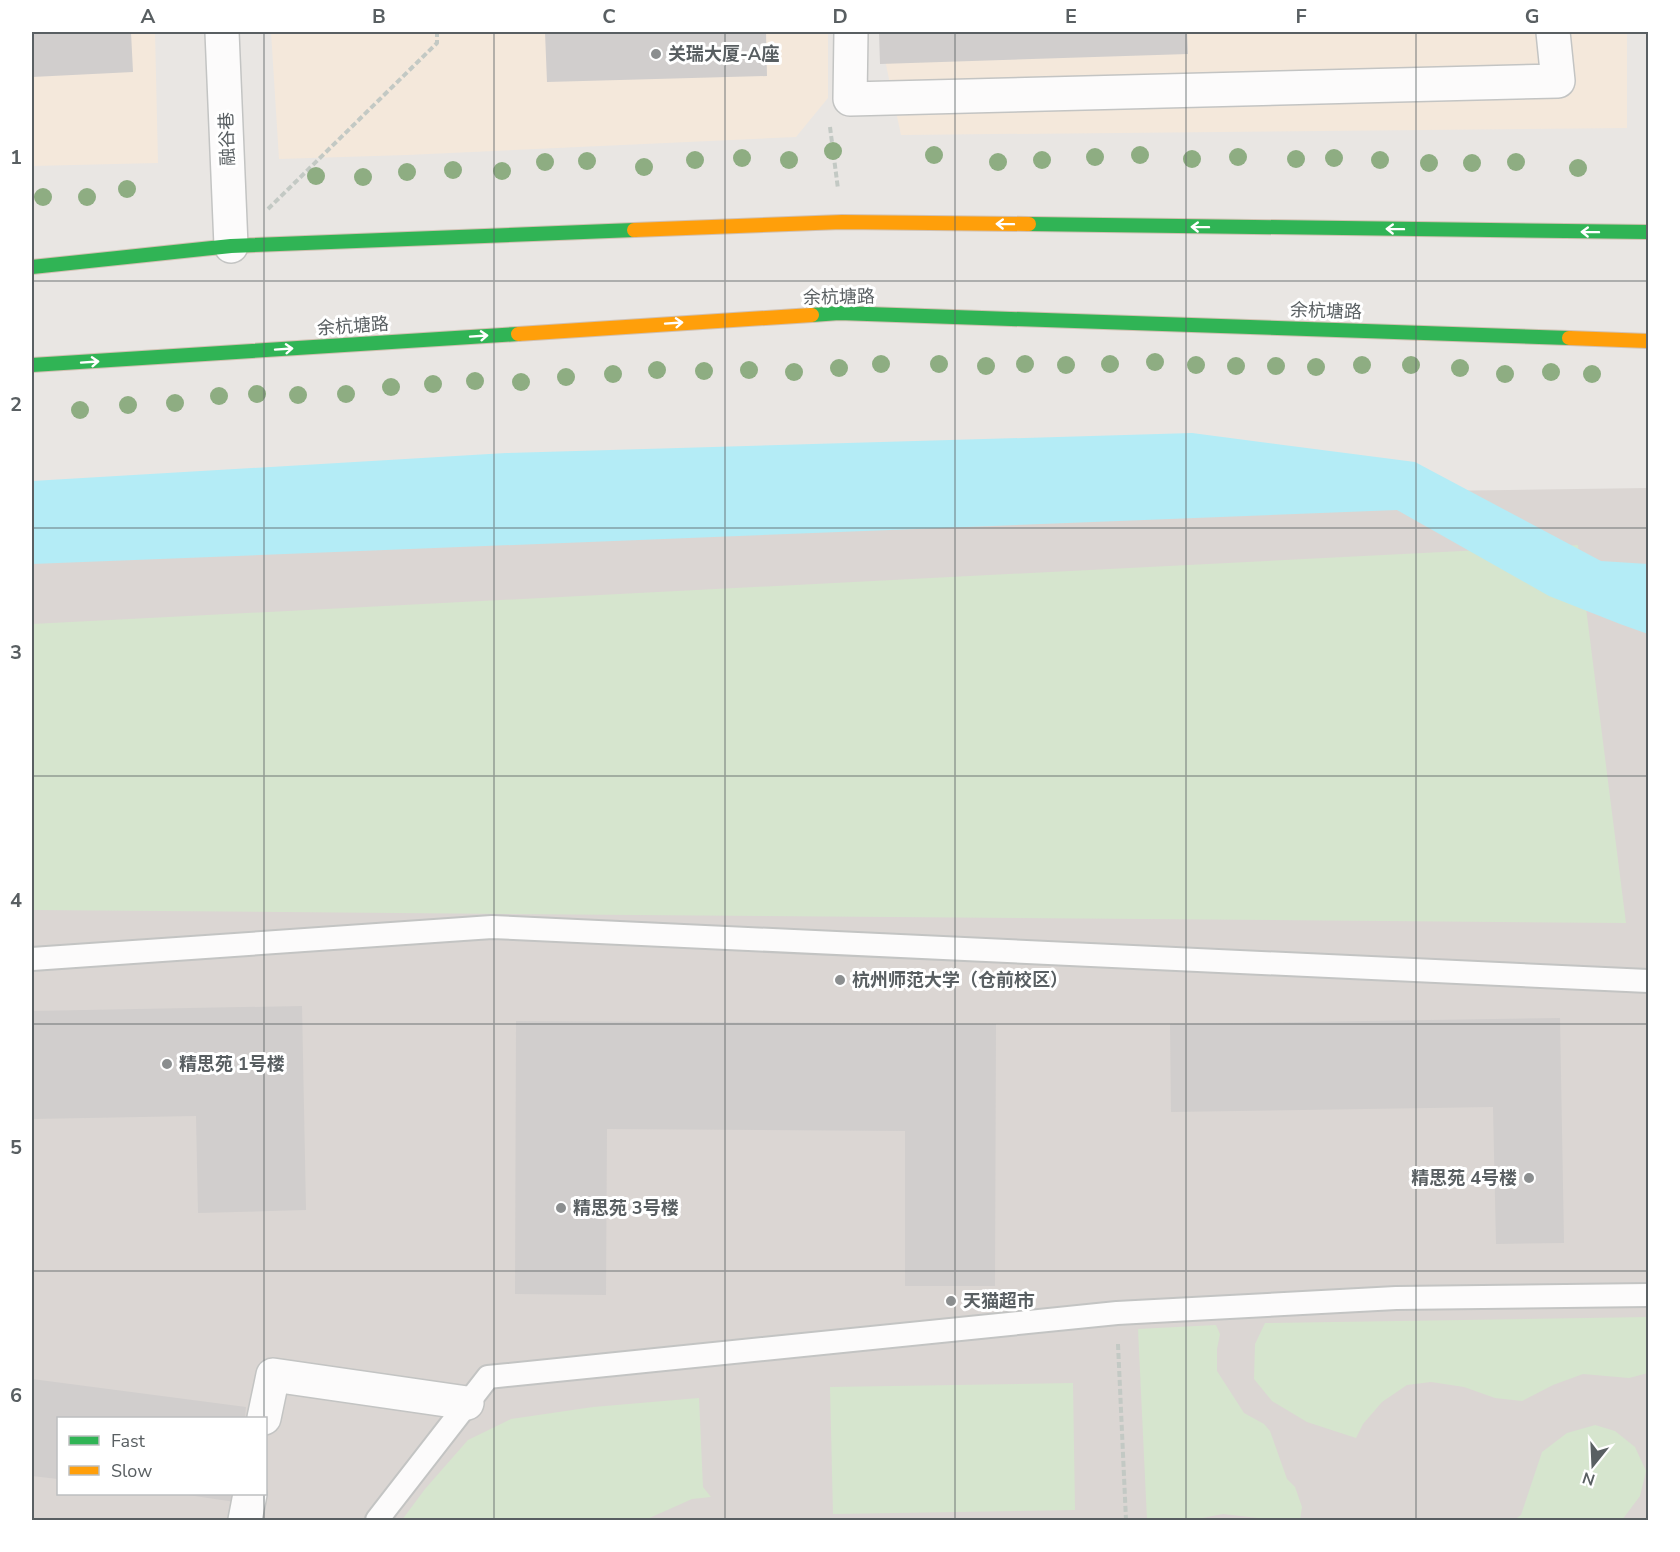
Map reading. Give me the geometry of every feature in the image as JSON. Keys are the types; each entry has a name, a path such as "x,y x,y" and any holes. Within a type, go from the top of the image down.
{"main road":[{"path":"32,267 231,246 842,222 1648,232"},
{"name":"余杭塘路","path":"32,365 839,313 1648,341"}],"street":[{"name":"融谷巷","path":"222,32 231,246"},
{"path":"851,32 850,99 1558,81 1553,32"},
{"path":"264,1417 273,1375 467,1403"},
{"path":"245,1521 250,1495"}],"lane":[{"path":"32,959 492,927 1648,981"},
{"path":"377,1521 488,1377 1117,1313 1396,1298 1648,1295"}],"path":[{"path":"231,246 437,43 437,32"},
{"path":"1117,1313 1126,1521"}],"shaded area":[{"path":"32,32 155,32 158,163 32,166"},
{"path":"271,32 828,32 828,98 796,137 279,159"},
{"path":"879,32 1627,32 1627,128 901,135"},
{"name":"杭州师范大学（仓前校区）","path":"1648,488 1648,1520 32,1520 32,541 986,497"}],"green space":[{"path":"1578,545 1626,923 32,910 32,624"},
{"path":"1648,1317 1648,1373 1629,1378 1583,1374 1553,1385 1522,1401 1495,1398 1464,1387 1431,1382 1407,1385 1382,1402 1363,1424 1356,1438 1307,1422 1272,1401 1254,1379 1255,1344 1265,1323"},
{"path":"1216,1325 1220,1334 1217,1371 1244,1413 1264,1424 1270,1431 1287,1479 1295,1487 1302,1507 1300,1520 1265,1520 1223,1514 1192,1520 1147,1520 1138,1329"},
{"path":"1073,1383 1075,1510 833,1514 830,1387"},
{"path":"699,1398 703,1487 711,1497 692,1499 645,1520 402,1520 425,1489 468,1440 511,1419 593,1407"},
{"path":"1595,1425 1615,1431 1635,1447 1646,1471 1640,1496 1622,1520 1514,1520 1521,1515 1542,1452 1567,1433"}],"water":[{"path":"1192,433 1415,462 1601,561 1648,564 1648,634 1549,596 1397,510 32,564 32,481 506,453"}],"building":[{"path":"32,32 131,32 133,72 32,77"},
{"name":"关瑞大厦-A座","path":"545,32 766,32 767,76 547,82"},
{"path":"879,32 1187,32 1188,54 880,64"},
{"name":"精思苑 1号楼","path":"302,1006 306,1210 198,1213 196,1116 32,1119 32,1011"},
{"name":"精思苑 4号楼","path":"1560,1018 1564,1243 1496,1244 1493,1107 1171,1112 1170,1024"},
{"name":"精思苑 3号楼","path":"516,1021 996,1024 995,1286 905,1286 905,1131 607,1129 606,1295 515,1294"},
{"path":"32,1379 246,1407 245,1417 57,1417 57,1479 32,1476"},
{"path":"188,1495 236,1495 235,1502"}],"traffic: fast":[{"path":"1029,224 1648,232"},
{"path":"32,267 231,246 634,230"},
{"path":"812,315 839,313 1569,338"},
{"path":"32,365 518,334"}],"traffic: slow":[{"path":"634,230 842,222 1029,224"},
{"path":"518,334 812,315"},
{"path":"1569,338 1648,341"}],"place":[{"name":"关瑞大厦-A座","path":"656,54"},
{"name":"杭州师范大学（仓前校区）","path":"840,980"},
{"name":"精思苑 1号楼","path":"167,1064"},
{"name":"精思苑 4号楼","path":"1529,1178"},
{"name":"精思苑 3号楼","path":"561,1208"},
{"name":"天猫超市","path":"951,1301"}]}
